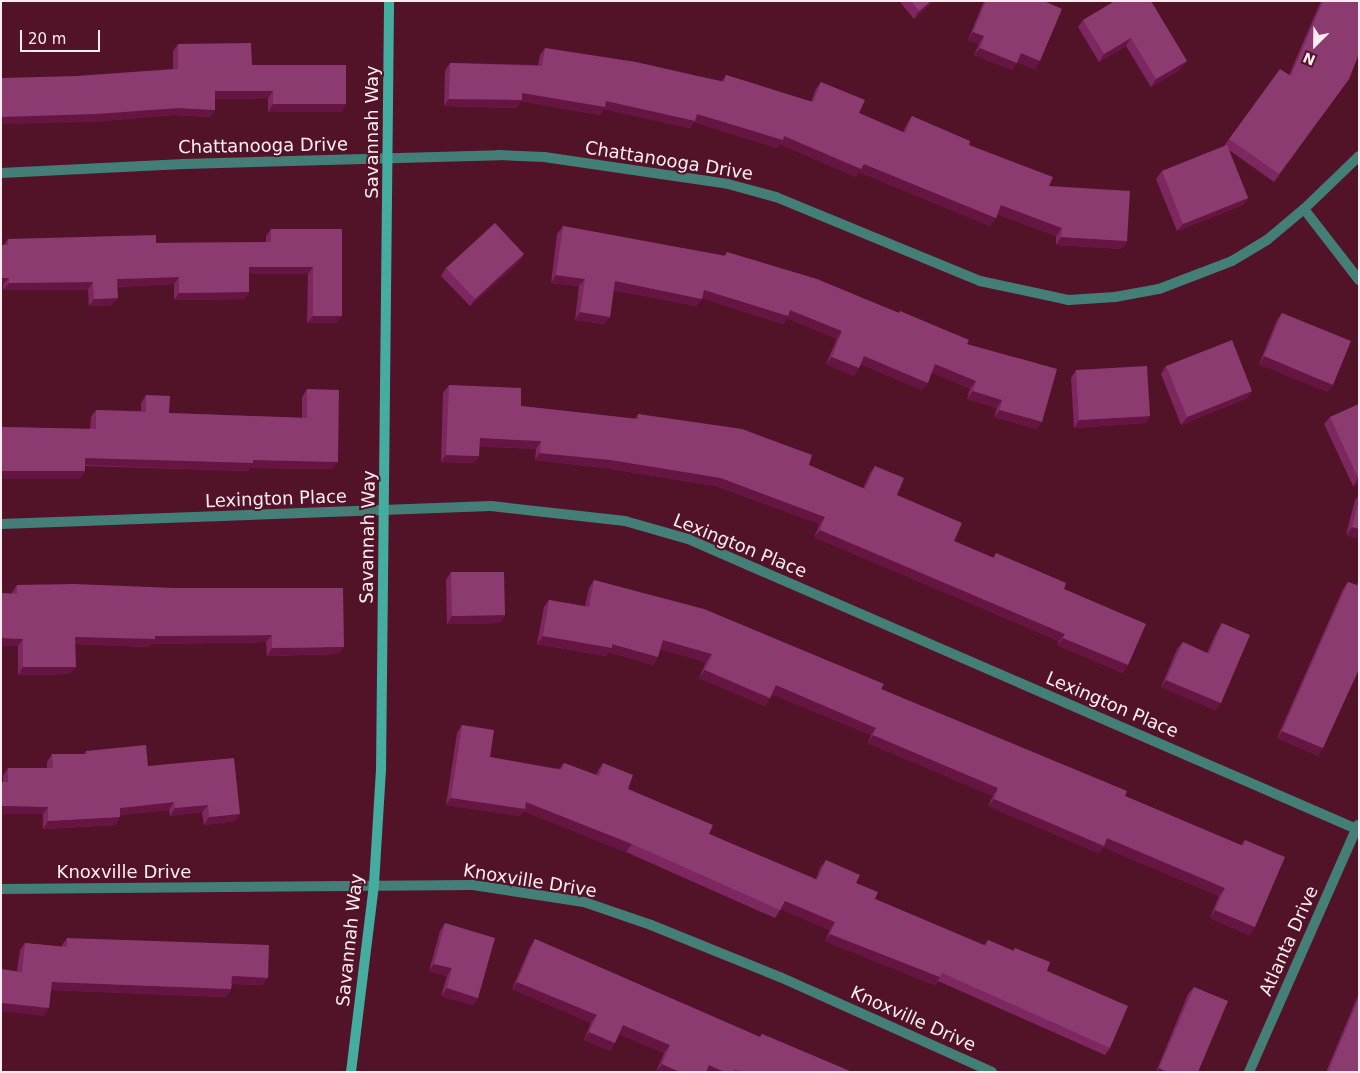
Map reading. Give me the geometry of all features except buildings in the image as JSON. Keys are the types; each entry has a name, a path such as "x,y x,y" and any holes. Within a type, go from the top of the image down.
{"street":[{"name":"Savannah Way","path":"352,1072 374,884 381,772 389,159 389,1"},
{"name":"Chattanooga Drive","path":"1,173 184,164 499,155 544,158 728,184 776,197 980,281 1069,300 1115,297 1159,289 1232,261 1266,240 1304,210 1359,156"},
{"path":"1304,210 1359,280"},
{"name":"Lexington Place","path":"1,524 491,506 625,521 688,539 1358,828"},
{"name":"Atlanta Drive","path":"1249,1072 1358,828"},
{"name":"Knoxville Drive","path":"1,888 184,889 374,884 473,885 584,902 651,925 780,977 992,1072"}]}
